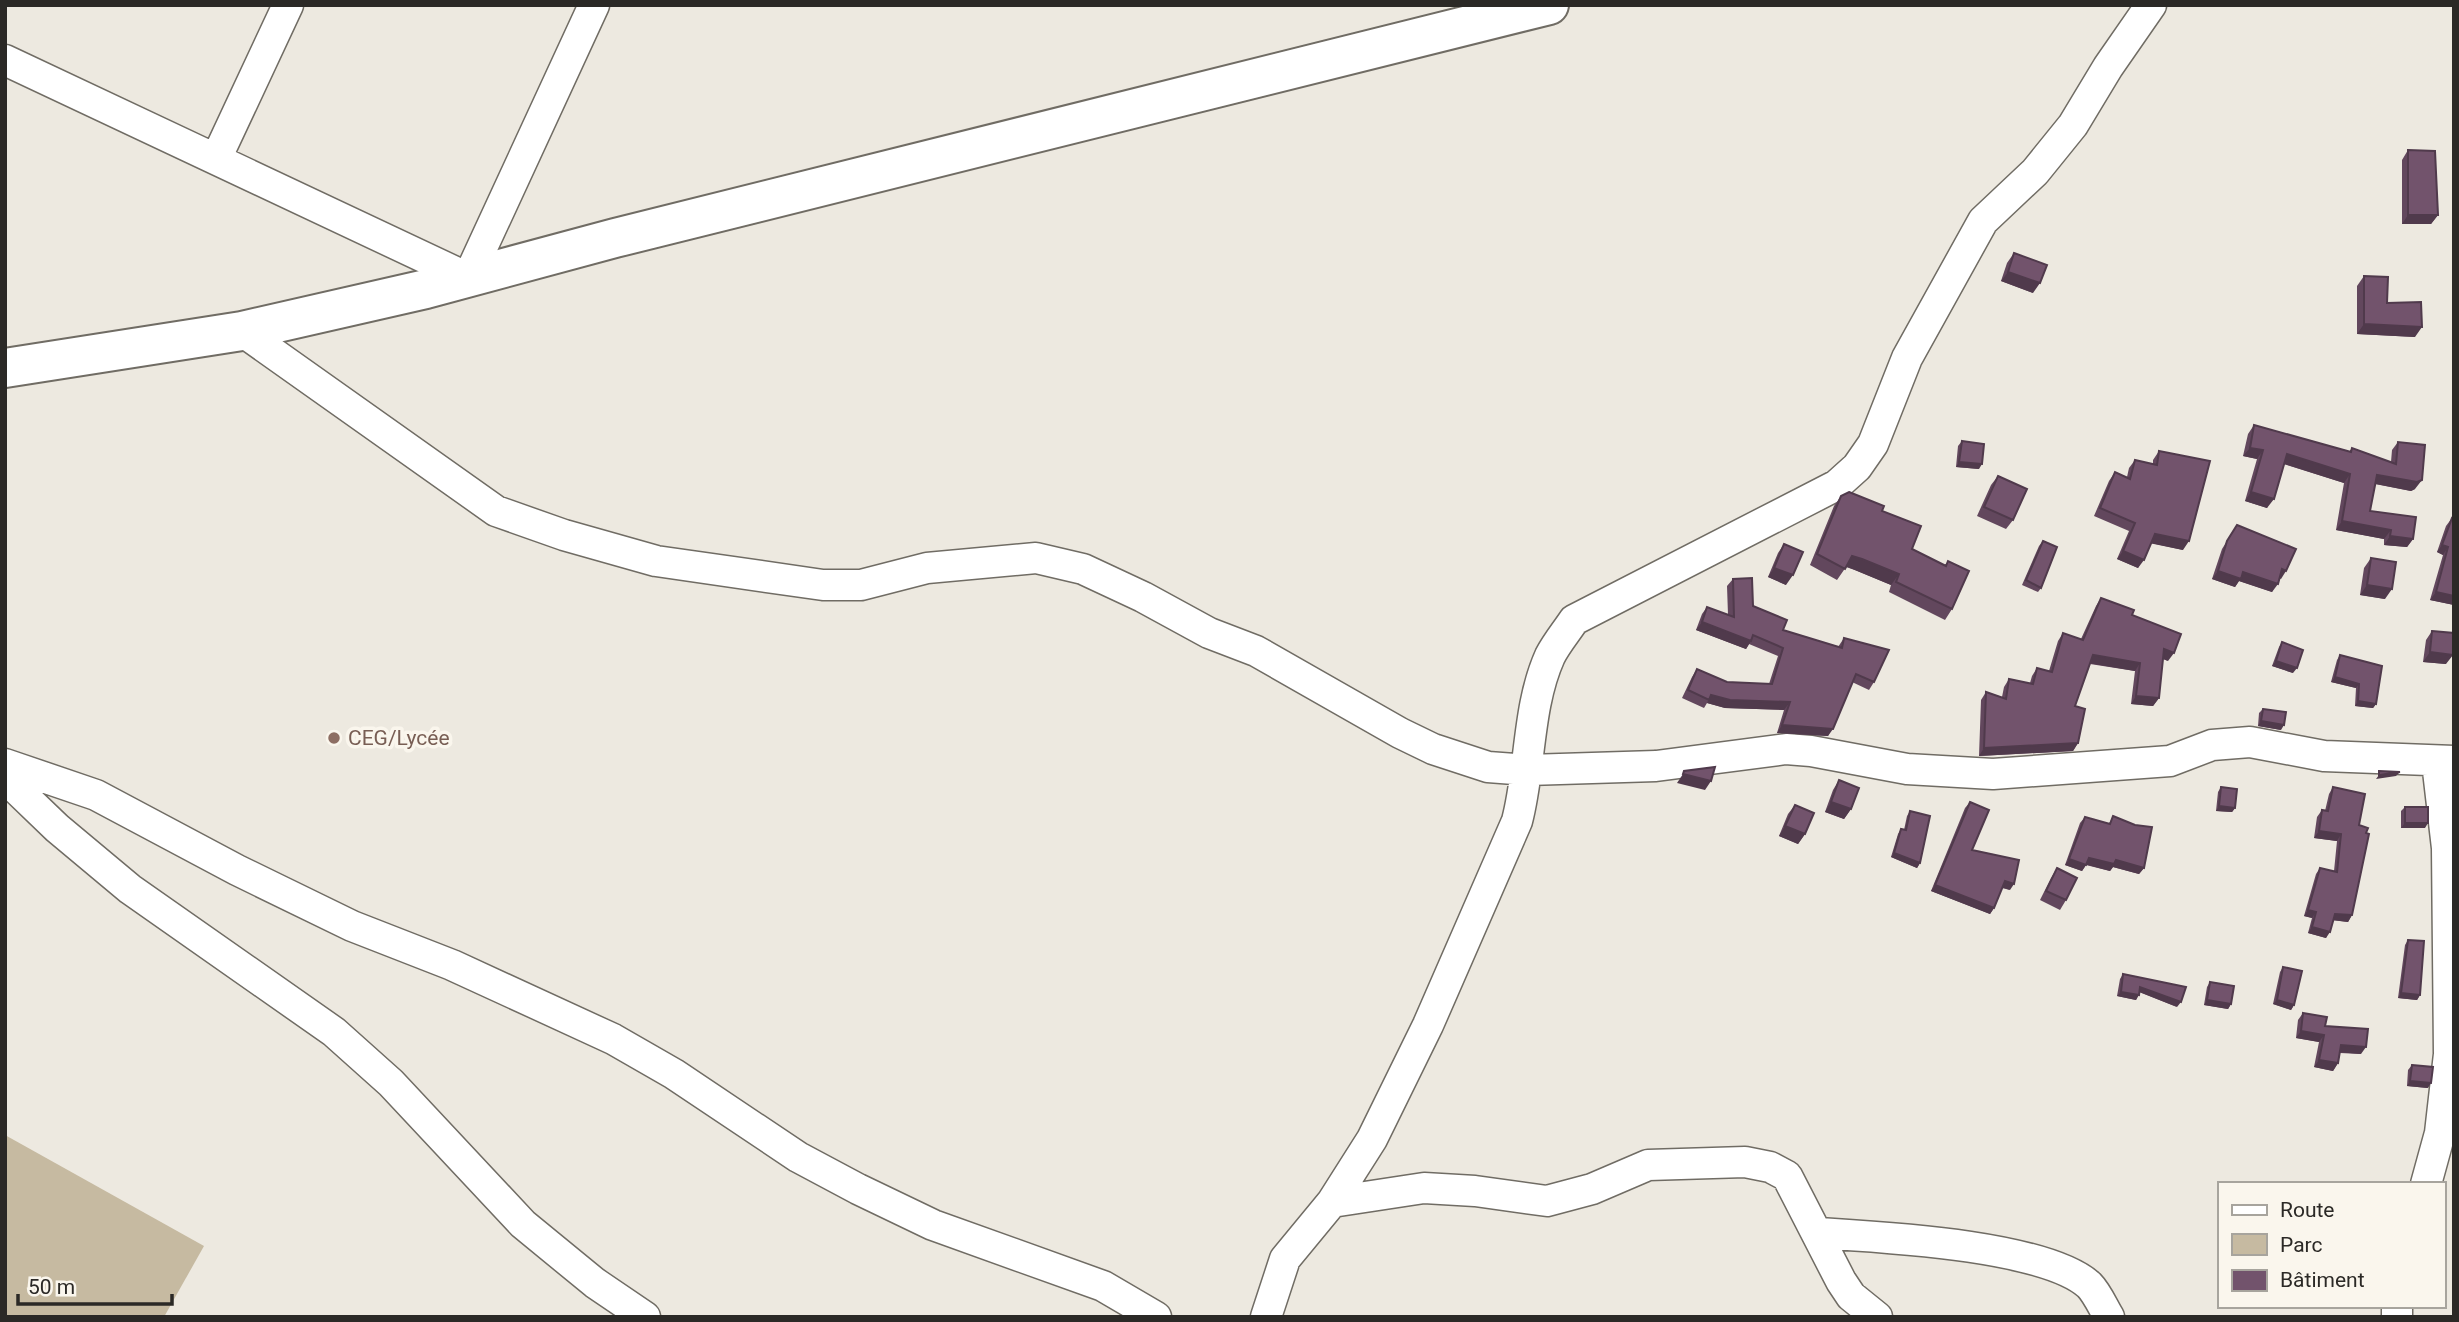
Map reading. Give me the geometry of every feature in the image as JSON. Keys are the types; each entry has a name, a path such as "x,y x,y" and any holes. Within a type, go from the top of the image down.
{"main road":[{"path":"5,368 242,331 468,278 1549,5"}],"street":[{"path":"216,159 288,5"},
{"path":"5,60 468,278 594,5"},
{"path":"1266,1317 1285,1259 1332,1202 1372,1139 1427,1025 1517,821 1528,771 1534,713 1550,656 1574,620 1837,485 1857,467 1873,444 1907,358 1983,221 2035,172 2073,125 2108,66 2151,5"},
{"path":"242,331 496,511 564,535 656,561 823,585 861,585 927,568 1037,558 1083,569 1209,633 1256,651 1433,749 1488,767 1528,771 1656,766 1786,749 1811,751 1907,769 1993,774 2170,761 2212,745 2250,742 2324,756 2446,761 2449,1054 2440,1133 2427,1182"},
{"path":"5,764 96,795 237,870 352,926 452,965 613,1039 674,1074 798,1157 858,1189 933,1225 1103,1286 1156,1317"},
{"path":"5,778 57,828 131,889 334,1032 391,1083 523,1224 595,1283 645,1317"},
{"path":"1332,1202 1424,1188 1475,1191 1547,1201 1592,1189 1648,1165 1745,1162 1770,1167 1787,1176 1851,1296 1877,1317"},
{"path":"1819,1233 1994,1250 2025,1257 2058,1268 2090,1286 2109,1317"}],"green space":[{"path":"5,1135 204,1246 164,1317 5,1317"}],"building":[{"path":"2408,150 2435,151 2438,215 2408,215"},
{"path":"2014,253 2047,265 2040,283 2008,272"},
{"path":"2364,276 2388,277 2387,303 2421,302 2422,327 2364,324"},
{"path":"2254,425 2351,452 2352,448 2396,464 2398,442 2425,445 2422,480 2417,482 2377,475 2370,511 2416,517 2413,539 2390,536 2391,530 2342,521 2350,474 2287,454 2274,499 2251,492 2263,450 2250,448"},
{"path":"1962,441 1984,444 1982,464 1959,462"},
{"path":"2159,451 2210,461 2189,541 2155,534 2144,560 2123,551 2135,523 2100,508 2115,472 2130,479 2135,460 2157,465"},
{"path":"1998,476 2027,489 2013,520 1984,507"},
{"path":"1849,492 1884,506 1882,511 1921,526 1912,549 1946,566 1948,561 1969,571 1952,609 1896,582 1899,574 1852,556 1845,569 1817,554 1841,496"},
{"path":"2452,518 2454,596 2436,592 2448,547 2442,545"},
{"path":"2237,525 2296,549 2286,571 2282,569 2278,584 2243,572 2241,579 2218,571 2227,541"},
{"path":"2043,541 2057,547 2041,588 2026,580"},
{"path":"1784,544 1803,552 1793,575 1774,568"},
{"path":"2371,558 2396,562 2392,589 2367,585"},
{"path":"1752,578 1753,606 1787,620 1783,630 1842,648 1844,638 1889,650 1874,682 1856,674 1833,729 1782,725 1790,702 1730,700 1711,695 1709,700 1688,690 1697,669 1727,682 1772,684 1783,648 1753,635 1751,641 1702,622 1707,607 1734,617 1733,579"},
{"path":"2101,598 2134,610 2132,615 2181,634 2174,653 2164,649 2159,698 2136,696 2140,663 2093,655 2075,706 2085,709 2078,743 1984,748 1986,692 2006,699 2009,679 2033,684 2037,668 2052,672 2063,633 2083,640"},
{"path":"2432,631 2454,633 2453,655 2430,652"},
{"path":"2282,642 2303,650 2297,668 2276,661"},
{"path":"2340,655 2382,666 2376,704 2358,701 2359,684 2335,677"},
{"path":"2263,709 2286,712 2284,725 2261,721"},
{"path":"1715,767 1711,781 1683,774 1684,771"},
{"path":"2379,771 2400,772 2379,775"},
{"path":"1839,780 1859,788 1851,809 1831,802"},
{"path":"2221,787 2237,789 2235,808 2219,806"},
{"path":"2333,787 2365,794 2359,825 2368,828 2366,833 2369,834 2352,915 2335,914 2330,932 2312,927 2316,912 2308,910 2320,868 2337,872 2341,834 2319,831 2322,810 2328,811"},
{"path":"1970,802 1989,810 1972,850 2019,860 2014,884 2005,881 1994,908 1935,885"},
{"path":"1795,805 1814,813 1805,834 1785,826"},
{"path":"2405,807 2428,807 2428,823 2405,823"},
{"path":"1910,811 1930,816 1920,863 1894,853 1901,829 1906,830"},
{"path":"2113,816 2135,825 2152,827 2144,868 2116,860 2114,864 2089,858 2086,865 2069,859 2085,817 2110,824"},
{"path":"2057,868 2077,878 2066,900 2046,891"},
{"path":"2408,940 2424,941 2420,995 2401,993"},
{"path":"2283,967 2302,971 2294,1005 2277,1000"},
{"path":"2123,974 2186,987 2181,1002 2140,987 2139,995 2121,992"},
{"path":"2210,982 2234,986 2231,1004 2207,1000"},
{"path":"2303,1013 2327,1017 2325,1026 2368,1029 2366,1047 2341,1045 2338,1063 2319,1060 2324,1035 2301,1031"},
{"path":"2412,1065 2433,1067 2431,1083 2410,1081"}],"place":[{"name":"CEG/Lycée","path":"334,738"}]}
